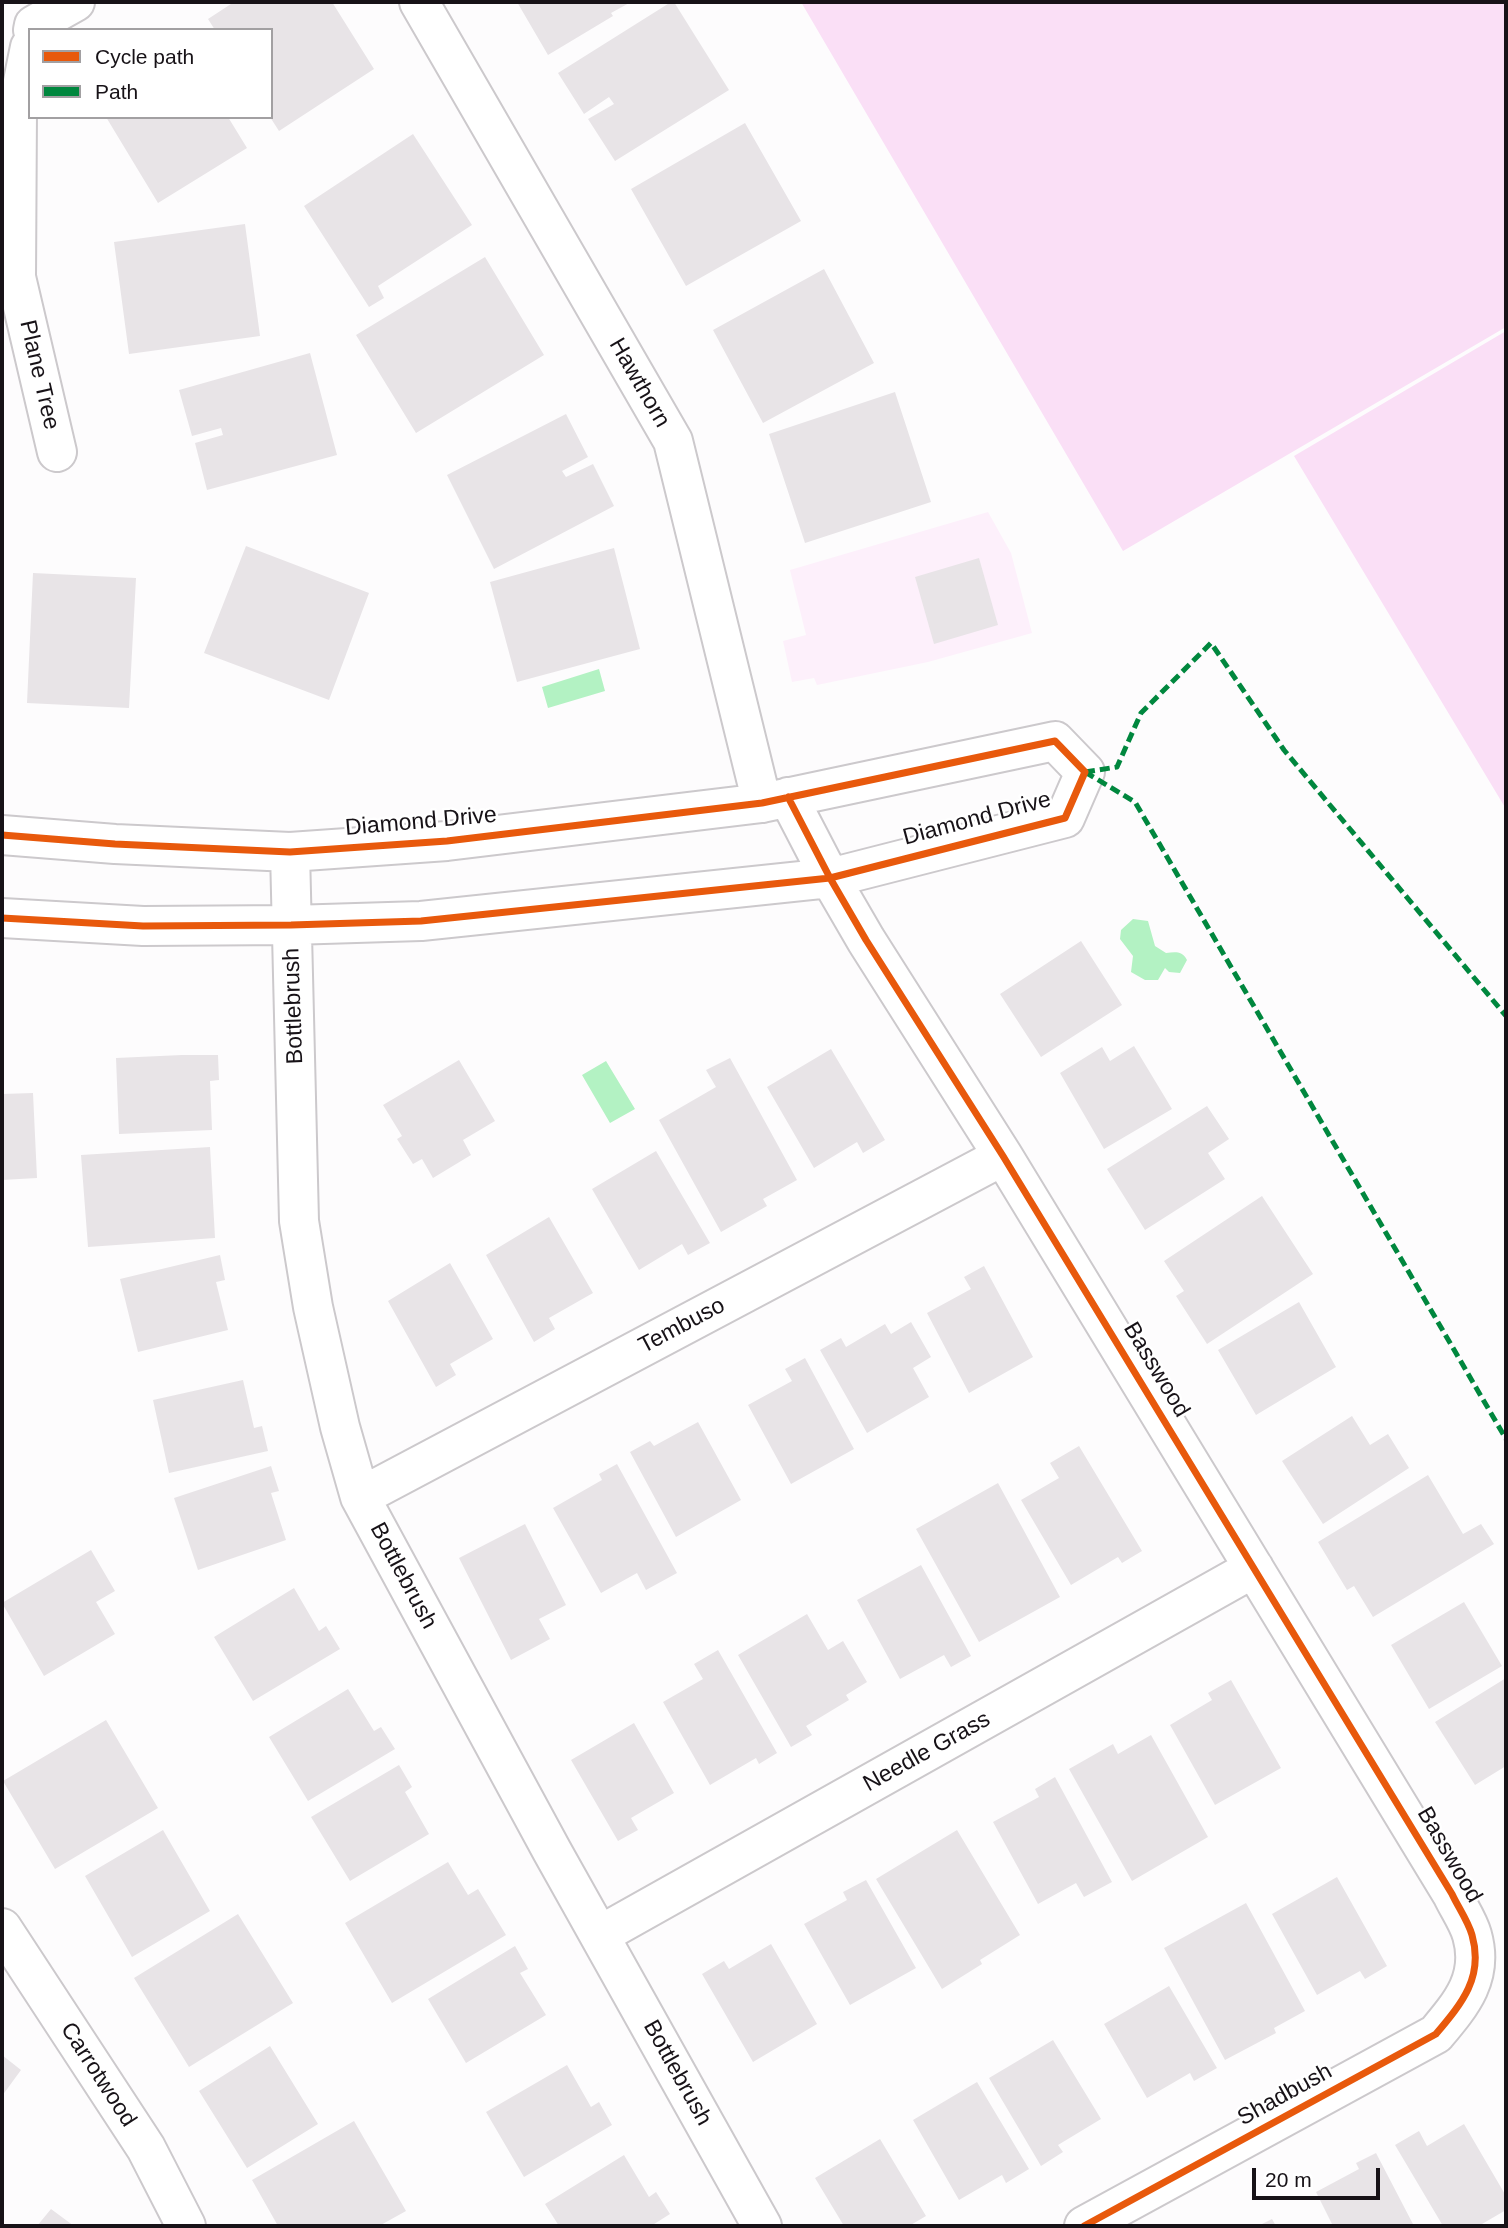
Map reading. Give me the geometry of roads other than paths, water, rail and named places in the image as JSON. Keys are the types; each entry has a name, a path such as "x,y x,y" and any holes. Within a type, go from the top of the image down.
{"street":[{"path":"33,28 34,25 75,2"},
{"name":"Hawthorn","path":"419,2 673,441 775,800"},
{"name":"Plane Tree","path":"28,57 17,111 16,277 57,452"},
{"name":"Diamond Drive","path":"2,835 115,844 290,852 447,841 775,800 1055,741 1085,772 1065,818 830,878 421,921 143,926 2,918"},
{"name":"Basswood","path":"775,800 830,878 866,940 1003,1156 1452,1894 1472,1934 1476,1968"},
{"name":"Bottlebrush","path":"290,852 299,1221 313,1307 340,1427 360,1497 552,1851 762,2226"},
{"name":"Tembuso","path":"360,1497 1003,1156"},
{"name":"Needle Grass","path":"600,1935 1254,1568"},
{"name":"Carrotwood","path":"2,1928 146,2148 186,2226"},
{"name":"Shadbush","path":"1084,2226 1436,2034 1462,2004 1476,1968"}]}
